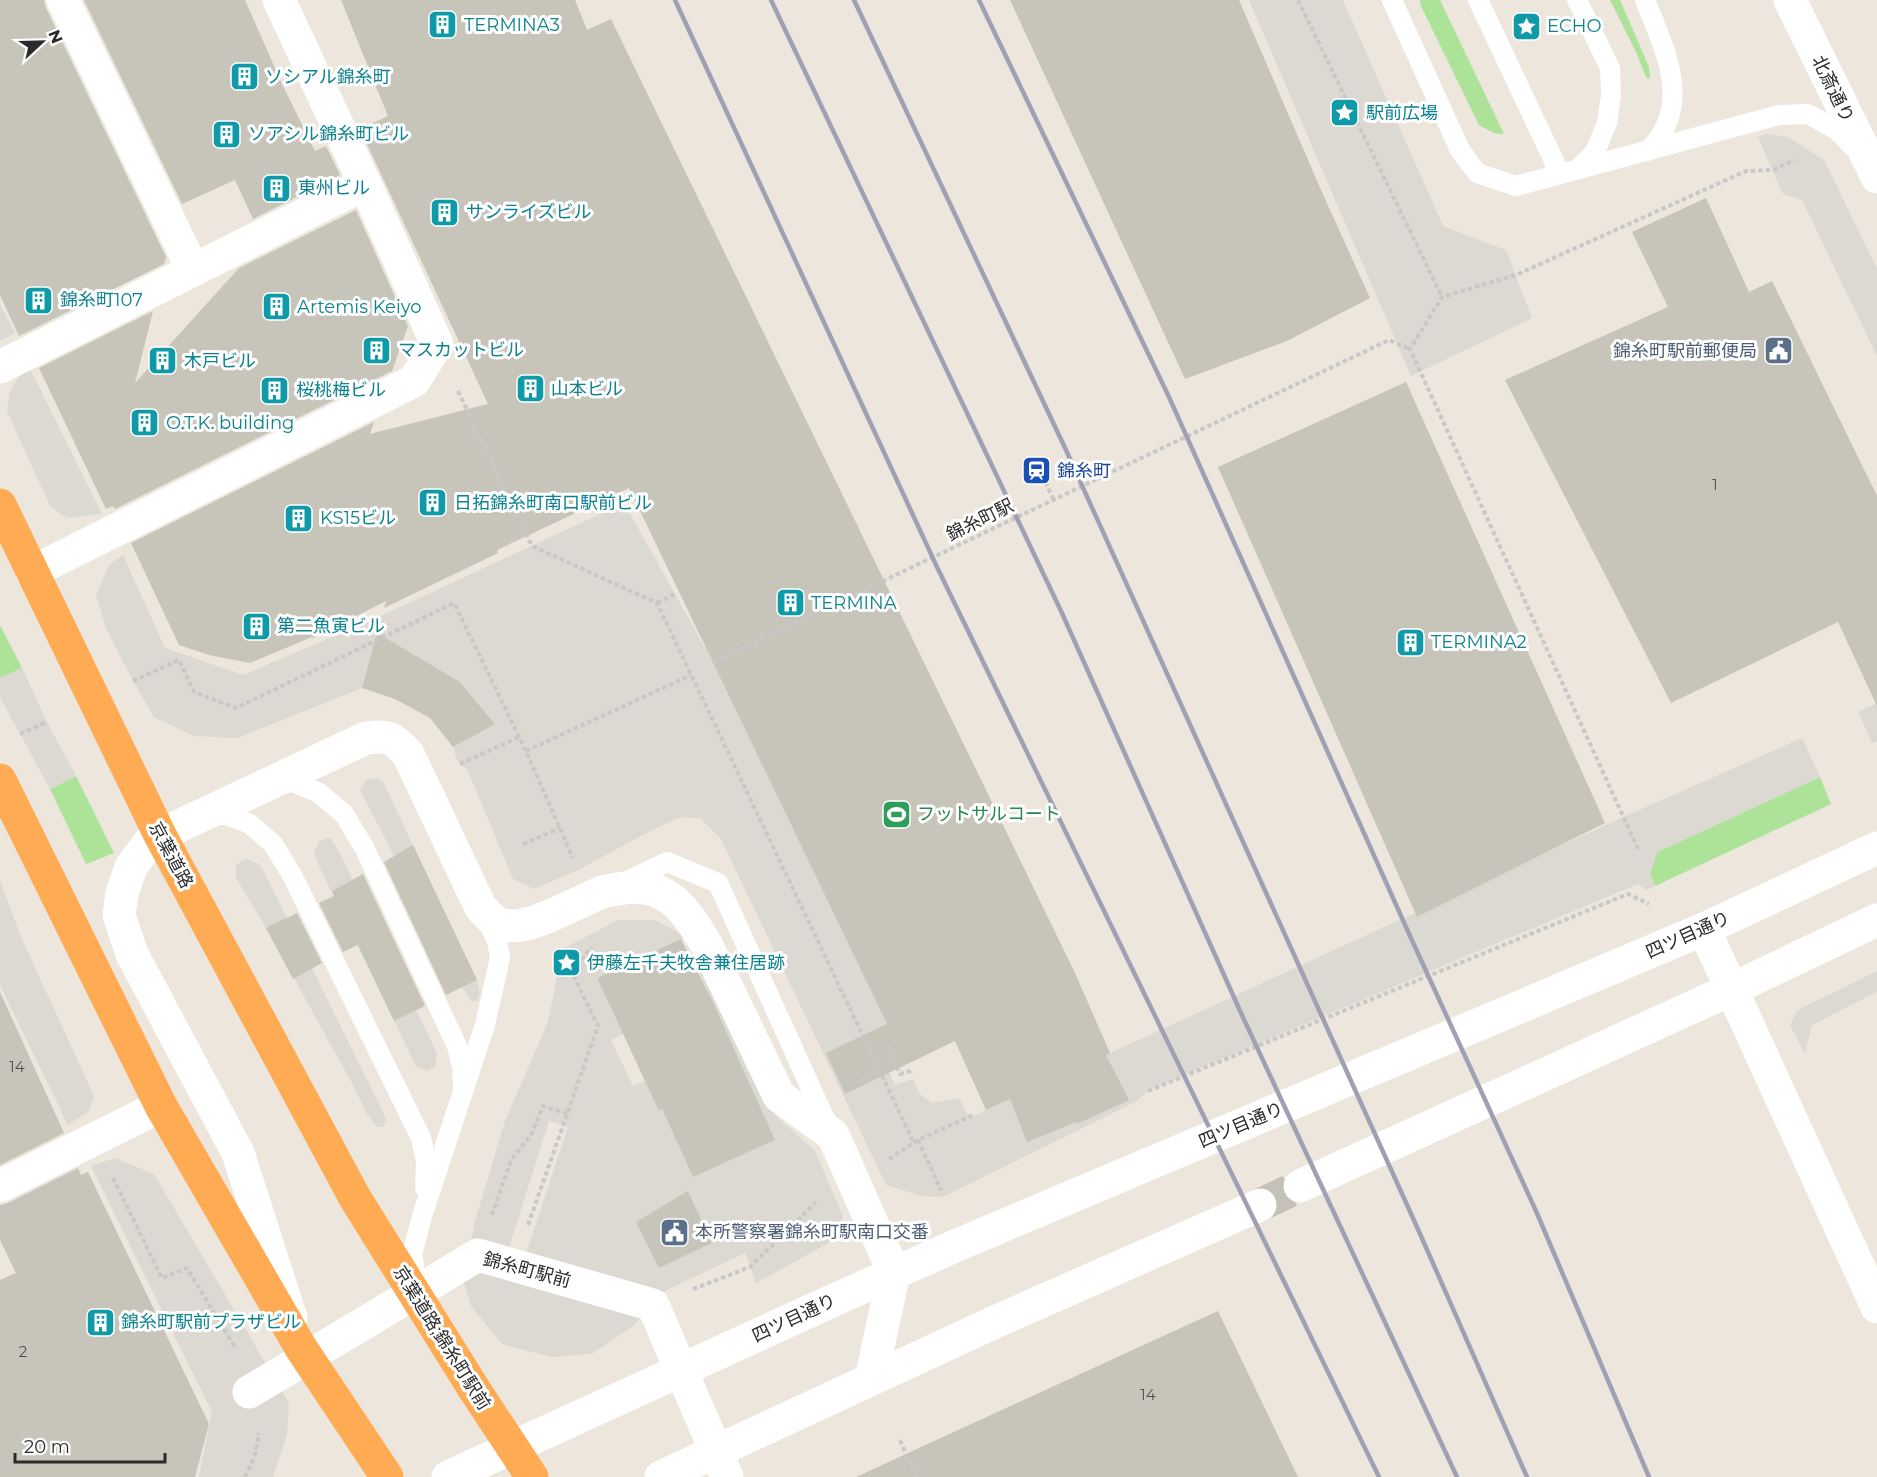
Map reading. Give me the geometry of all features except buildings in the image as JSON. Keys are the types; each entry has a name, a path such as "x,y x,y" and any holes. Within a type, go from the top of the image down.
{"highway":[{"name":"京葉道路","path":"0,505 160,835 354,1198"},
{"path":"0,780 161,1106 301,1348 387,1477"},
{"name":"京葉道路;錦糸町駅前","path":"354,1198 532,1477"}],"street":[{"path":"63,0 193,270"},
{"path":"32,572 414,381 437,344 279,0"},
{"name":"北斎通り","path":"1790,0 1874,172"},
{"path":"0,367 365,184"},
{"path":"301,1348 238,1153 132,954 119,915 122,893 131,867 148,844 160,835 366,738 379,736 397,741 408,754 481,908 497,923 514,926 534,923 604,891 635,887 651,888 667,895 694,922 779,1096 833,1135 894,1273 871,1379"},
{"name":"四ツ目通り","path":"448,1477 894,1273 1704,929 1877,848"},
{"path":"1300,1186 1732,989 1877,920"},
{"path":"1704,929 1877,1306"},
{"path":"0,1186 161,1106"},
{"path":"661,1477 871,1379 1260,1205"},
{"name":"錦糸町駅前","path":"254,1389 478,1255 653,1305"},
{"path":"653,1305 727,1477"}],"lane":[{"path":"1392,0 1460,150 1477,173 1516,186 1768,118 1808,114 1837,130 1874,172"},
{"path":"1478,0 1554,161 1557,175"},
{"path":"1577,0 1610,69 1611,96 1607,123 1595,152 1577,170"},
{"path":"1645,0 1664,48 1672,77 1672,108 1668,124 1659,140 1648,151"},
{"path":"268,785 293,782 319,793 345,814 364,847 457,1046 462,1067 463,1095"},
{"path":"202,815 226,814 250,824 273,844 293,877 421,1138 426,1161 423,1213"},
{"path":"604,891 667,862 718,883 833,1135"},
{"path":"474,1389 434,1320 416,1281 412,1254 423,1213 485,1025 500,958 497,941 481,908"}],"path":[{"path":"1298,0 1442,297"},
{"path":"1638,849 1410,349 1442,297 1516,275 1746,171 1773,170 1795,160"},
{"name":"錦糸町駅","path":"713,662 1389,340 1410,349"},
{"path":"437,344 532,546 657,603 880,1072 941,1190"},
{"path":"1045,482 1054,500"},
{"path":"657,603 675,594"},
{"path":"526,751 692,675"},
{"path":"20,734 47,722"},
{"path":"460,764 519,737"},
{"path":"523,844 560,828"},
{"path":"1148,1091 1628,894 1704,929"},
{"path":"513,1265 598,1026 573,975 596,938"},
{"path":"888,1046 900,1074 914,1070"},
{"path":"854,1083 880,1072"},
{"path":"478,1255 511,1160 531,1135 543,1106 568,1114"},
{"path":"886,1161 916,1142 972,1115"},
{"path":"110,1172 162,1278 187,1268 254,1389"},
{"path":"653,1305 750,1267 822,1195"},
{"path":"900,1440 916,1477"}],"green space":[{"path":"1420,0 1440,0 1504,134 1494,133 1479,125"},
{"path":"1610,0 1620,0 1649,67 1650,77 1648,79 1646,77"},
{"path":"0,625 22,668 0,678"},
{"path":"76,776 114,853 86,864 50,789"},
{"path":"1820,777 1831,804 1655,886 1650,874 1657,852"}],"shaded area":[{"name":"駅前広場","path":"1249,0 1343,0 1443,226 1506,250 1532,318 1411,376"},
{"path":"1766,134 1788,137 1824,160 1877,269 1877,356 1802,200 1783,194 1758,137"},
{"path":"0,304 15,333 0,341"},
{"path":"29,367 102,514 67,518 50,506 7,411 10,392 17,379"},
{"path":"624,503 713,662 896,1042 879,1050 895,1085 913,1079 920,1094 932,1103 959,1098 969,1118 1621,818 1802,738 1820,777 1657,852 1650,874 1655,886 1647,890 1638,884 1150,1089 1137,1101 943,1197 922,1196 886,1185 721,839 700,818 681,817 578,870 534,889 513,879 467,769 456,758 453,747 495,723 460,682 420,659 374,645 362,688 237,738 194,736 154,717 106,628 96,595 109,565 123,555 165,648 243,675 374,619"},
{"path":"22,668 76,776 50,789 0,697 0,678"},
{"path":"1877,703 1877,741 1872,743 1858,712"},
{"path":"377,778 383,782 477,980 480,993 477,1001 471,1001 462,987 360,790 367,780"},
{"path":"330,837 437,1053 435,1066 427,1071 416,1066 319,866 314,852 319,842"},
{"path":"246,858 260,865 271,886 384,1114 386,1120 384,1127 377,1127 367,1114 266,928 236,878 236,865"},
{"path":"0,881 21,937 94,1096 89,1111 68,1125 0,985"},
{"path":"618,920 655,920 688,938 775,1115 815,1151 843,1216 834,1240 756,1283 745,1253 665,1291 633,1326 592,1354 551,1357 502,1344 471,1306 463,1280 475,1221 505,1121 548,1022 557,975 553,954","holes":["684,938 775,1140 727,1162 688,1166 662,1109 659,1110 645,1081 633,1086 611,1040 623,1034 597,978","549,1121 568,1127 526,1253 509,1248","693,1202 712,1243 659,1267 636,1222 665,1205"]},
{"path":"1877,971 1877,992 1812,1025 1805,1054 1790,1025 1798,1010"},
{"path":"115,1158 154,1174 289,1403 287,1434 273,1477 199,1477 212,1412 91,1166"}],"tunnel":[{"path":"1260,1205 1300,1186"}],"railway":[{"path":"675,0 937,567 1379,1477"},
{"path":"771,0 1061,611 1241,1013 1457,1477"},
{"path":"854,0 1066,450 1417,1227 1527,1477"},
{"path":"979,0 1169,397 1410,936 1536,1211 1649,1477"}],"place":[{"name":"TERMINA3","path":"443,25"},
{"name":"ECHO","path":"1526,26"},
{"name":"ソシアル錦糸町","path":"244,77"},
{"name":"駅前広場","path":"1345,113"},
{"name":"ソアシル錦糸町ビル","path":"227,134"},
{"name":"東州ビル","path":"277,188"},
{"name":"サンライズビル","path":"445,212"},
{"name":"錦糸町107","path":"39,300"},
{"name":"Artemis Keiyo","path":"276,307"},
{"name":"マスカットビル","path":"377,350"},
{"name":"錦糸町駅前郵便局","path":"1778,351"},
{"name":"木戸ビル","path":"163,361"},
{"name":"山本ビル","path":"530,389"},
{"name":"桜桃梅ビル","path":"275,390"},
{"name":"O.T.K. building","path":"145,423"},
{"name":"錦糸町","path":"1036,471"},
{"name":"日拓錦糸町南口駅前ビル","path":"433,503"},
{"name":"KS15ビル","path":"299,518"},
{"name":"TERMINA","path":"790,603"},
{"name":"第二魚寅ビル","path":"256,626"},
{"name":"TERMINA2","path":"1410,642"},
{"name":"フットサルコート","path":"896,814"},
{"name":"伊藤左千夫牧舎兼住居跡","path":"566,963"},
{"name":"本所警察署錦糸町駅南口交番","path":"674,1232"},
{"name":"錦糸町駅前プラザビル","path":"100,1322"}]}
